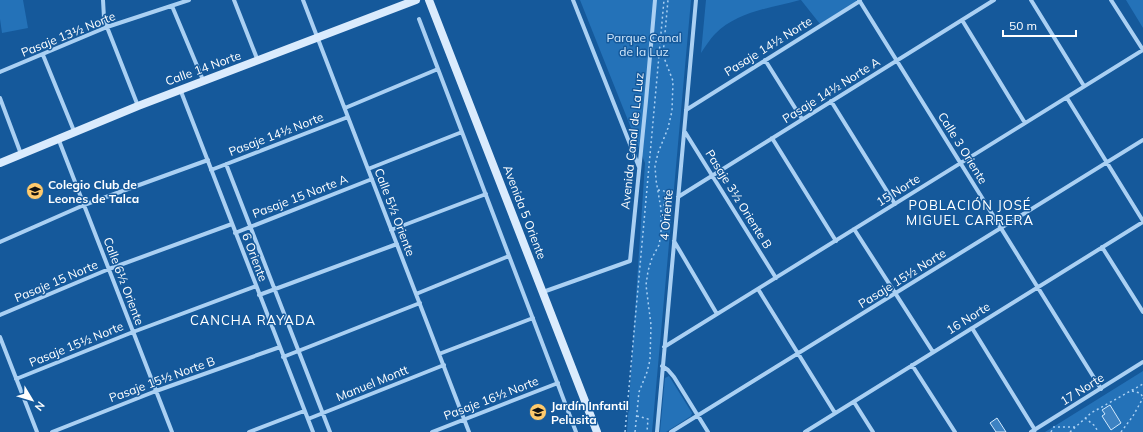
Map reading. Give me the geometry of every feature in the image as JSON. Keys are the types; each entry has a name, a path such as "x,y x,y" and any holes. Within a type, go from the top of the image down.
{"street":[{"path":"103,0 106,27 138,106"},
{"name":"Pasaje 13½ Norte","path":"0,72 106,27 189,0"},
{"path":"234,0 258,61"},
{"name":"Calle 5½ Oriente","path":"303,0 469,432"},
{"name":"Avenida 5 Oriente","path":"429,0 597,432"},
{"path":"573,0 639,169"},
{"name":"Avenida Canal de La Luz","path":"543,292 630,261 655,0"},
{"name":"4 Oriente","path":"657,432 696,0"},
{"name":"Pasaje 14½ Norte","path":"686,110 860,0"},
{"name":"Calle 3 Oriente","path":"860,0 896,61 1101,389"},
{"path":"1032,0 1084,86"},
{"path":"1111,0 1143,50"},
{"name":"Calle 14 Norte","path":"0,163 74,131 202,80 258,61 412,1"},
{"name":"Pasaje 14½ Norte A","path":"678,198 712,175 991,1"},
{"path":"172,6 202,80"},
{"path":"419,19 576,432"},
{"path":"962,20 1025,123"},
{"name":"15 Norte","path":"664,348 1143,50"},
{"path":"43,55 74,131"},
{"path":"765,60 802,119"},
{"path":"345,108 438,70"},
{"name":"6 Oriente","path":"180,89 313,432"},
{"path":"0,98 21,154"},
{"path":"1066,98 1143,221"},
{"path":"831,101 896,204"},
{"name":"Pasaje 14½ Norte","path":"211,170 348,117"},
{"path":"368,169 462,132"},
{"name":"Pasaje 3½ Oriente B","path":"685,132 776,278"},
{"name":"Calle 6½ Oriente","path":"58,138 172,432"},
{"path":"772,138 836,241"},
{"name":"Pasaje 15½ Norte","path":"671,432 1143,140"},
{"path":"0,242 84,205 208,160"},
{"name":"6 Oriente","path":"226,164 330,432"},
{"name":"Pasaje 15 Norte A","path":"235,233 372,179"},
{"path":"392,230 486,194"},
{"name":"16 Norte","path":"805,432 1143,221"},
{"name":"Pasaje 15 Norte","path":"0,315 109,270 232,224"},
{"path":"854,229 933,352"},
{"path":"674,241 717,314"},
{"path":"259,295 397,244"},
{"path":"1102,247 1143,312"},
{"path":"416,294 509,256"},
{"name":"Pasaje 15½ Norte","path":"16,379 133,332 256,286"},
{"path":"758,289 835,413"},
{"path":"283,357 420,303"},
{"path":"439,354 533,318"},
{"path":"972,328 1033,431"},
{"path":"0,337 37,432"},
{"name":"Pasaje 15½ Norte B","path":"52,432 156,391 280,347"},
{"name":"17 Norte","path":"1033,431 1143,362"},
{"name":"Manuel Montt","path":"308,419 444,365"},
{"path":"912,365 955,432"},
{"path":"662,366 674,376 708,432"},
{"name":"Pasaje 16½ Norte","path":"432,432 558,383"},
{"path":"854,402 873,432"},
{"path":"249,432 304,411"}],"path":[{"path":"625,432 664,0"},
{"path":"636,432 638,392 647,372 650,360 651,326 646,285 648,271 652,258 659,245 661,234 661,209 657,190 655,166 672,111 673,81 663,55 668,0"},
{"path":"657,190 664,191 666,193 664,206 665,224 667,224 671,209 677,210"},
{"path":"1070,432 1091,413 1143,384"},
{"path":"1121,432 1133,416 1143,397 1140,393 1132,391"},
{"path":"637,416 648,419 647,432"},
{"path":"1084,418 1095,426 1098,432"},
{"path":"1053,427 1076,427"}],"green space":[{"path":"0,0 23,0 28,28 2,33"},
{"name":"Parque Canal de la Luz","path":"580,0 691,0 652,432 627,432 645,163"},
{"path":"706,0 800,0 755,11 734,20 715,34 701,53"},
{"path":"801,0 859,0 820,24"},
{"path":"1126,0 1143,0 1143,28"},
{"path":"1143,371 1143,432 1045,432"},
{"path":"669,376 692,413 691,416 666,432 660,432 665,378"}],"building":[{"path":"1110,405 1121,423 1111,430 1102,416 1105,414 1102,410"},
{"path":"997,418 1006,432 996,432 990,423"}],"place":[{"name":"Colegio Club de Leones de Talca","path":"35,191"},
{"name":"Jardín Infantil Pelusita","path":"538,412"}],"district":[{"name":"POBLACIÓN JOSÉ MIGUEL CARRERA","path":"970,212"},
{"name":"CANCHA RAYADA","path":"253,320"}]}
